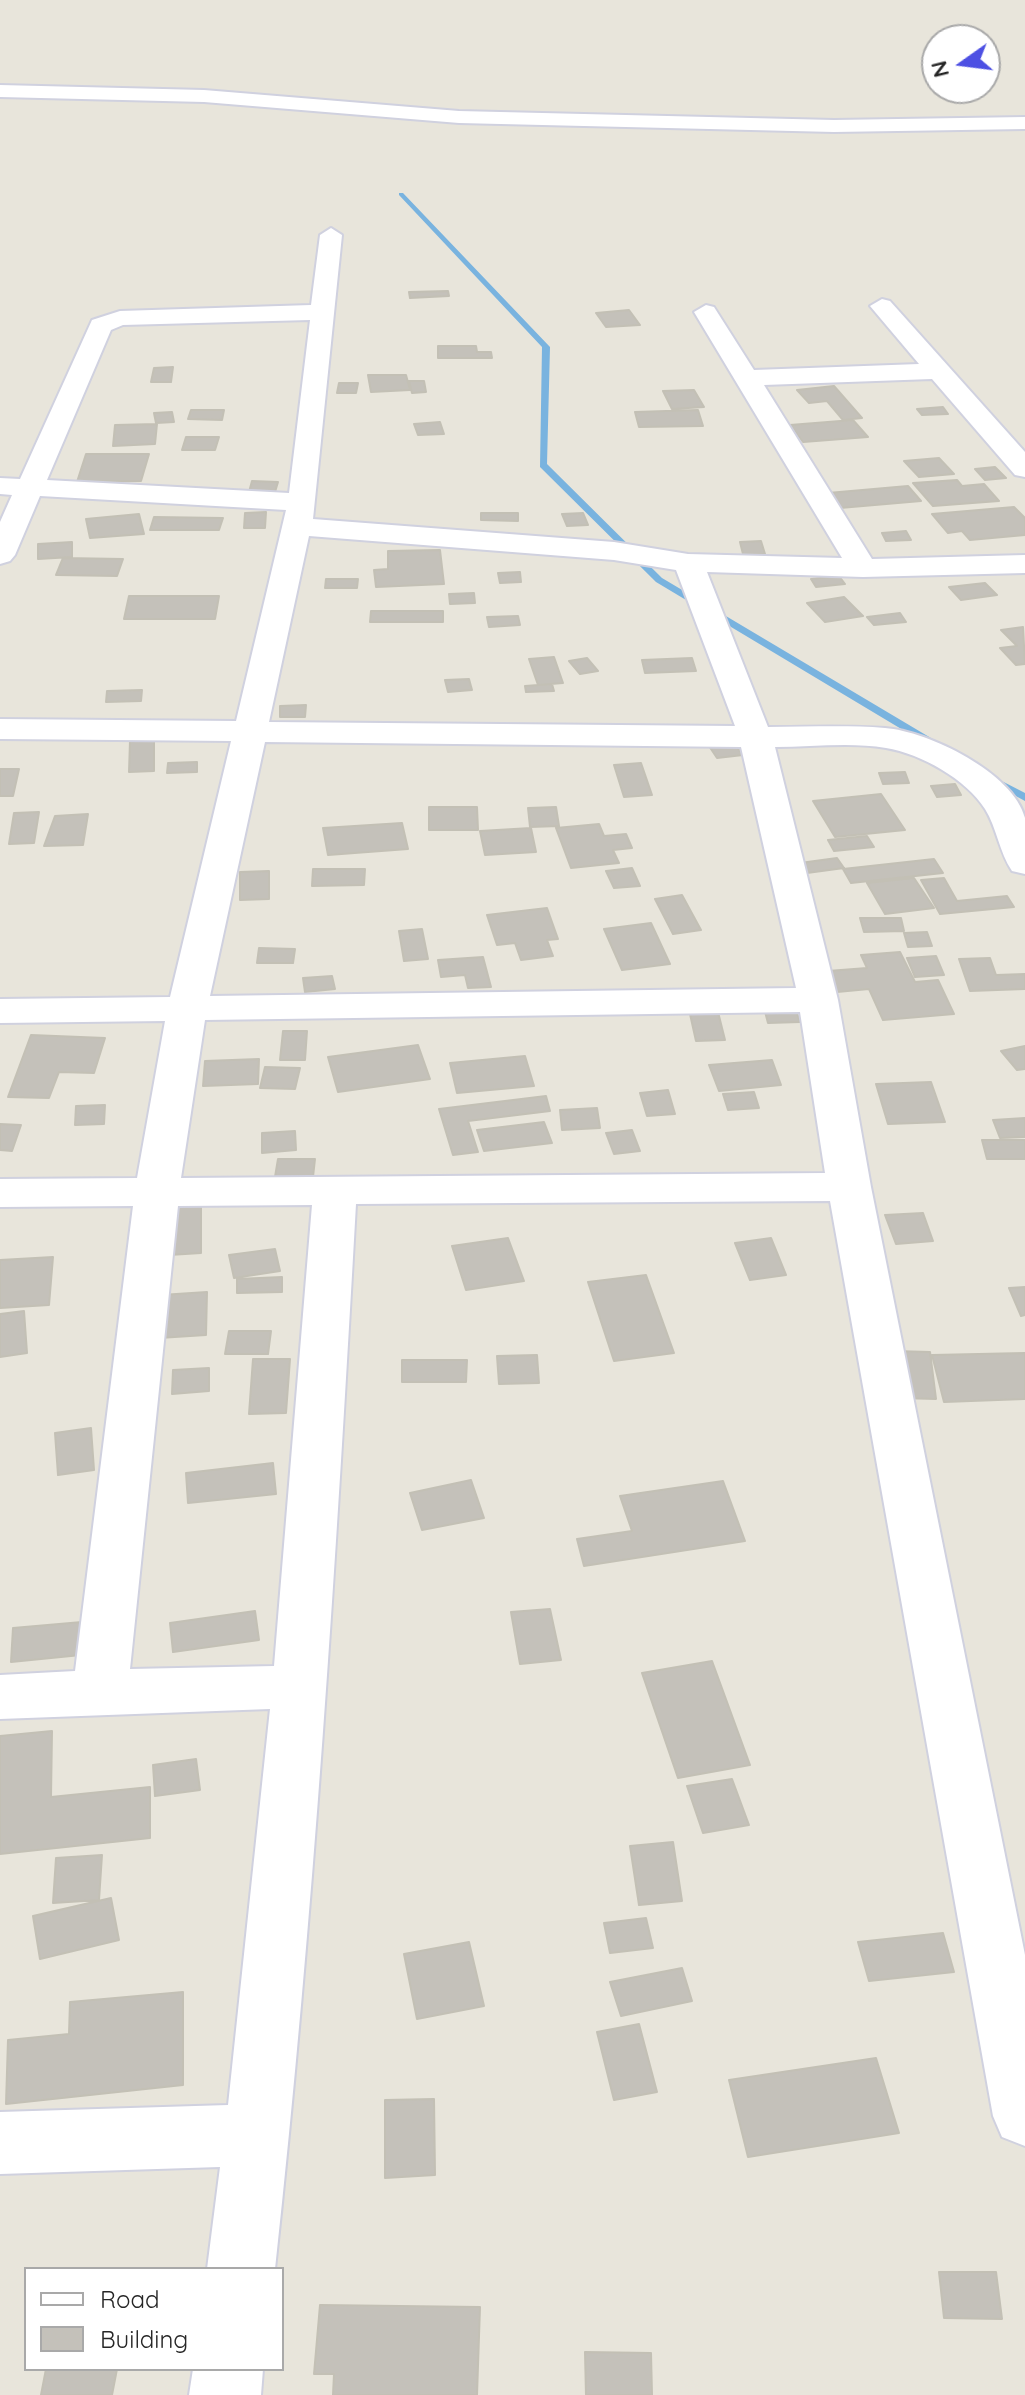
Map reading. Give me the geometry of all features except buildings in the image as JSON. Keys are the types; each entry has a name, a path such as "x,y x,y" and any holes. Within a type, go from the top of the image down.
{"street":[{"path":"0,91 204,96 459,117 834,126 1025,123"},
{"path":"100,1691 157,1192 187,1011 300,514 331,235"},
{"path":"882,306 1025,469"},
{"path":"0,555 101,325 120,318 321,312"},
{"path":"706,312 863,568"},
{"path":"746,378 939,371"},
{"path":"0,486 300,514 614,551 688,563 863,568 1025,564"},
{"path":"688,563 756,738 818,1000 849,1187 1025,2116"},
{"path":"0,729 888,738 922,748 981,782 1000,805 1025,863"},
{"path":"0,1011 187,1011 818,1000"},
{"path":"0,1193 849,1187"},
{"path":"241,2267 258,2135 301,1687 335,1190"},
{"path":"0,1697 100,1691 301,1687"},
{"path":"0,2143 258,2135"},
{"path":"225,2395 228,2371"}],"waterway":[{"path":"401,194 546,347 543,465 659,580 937,746"},
{"path":"992,779 1025,798"}]}
